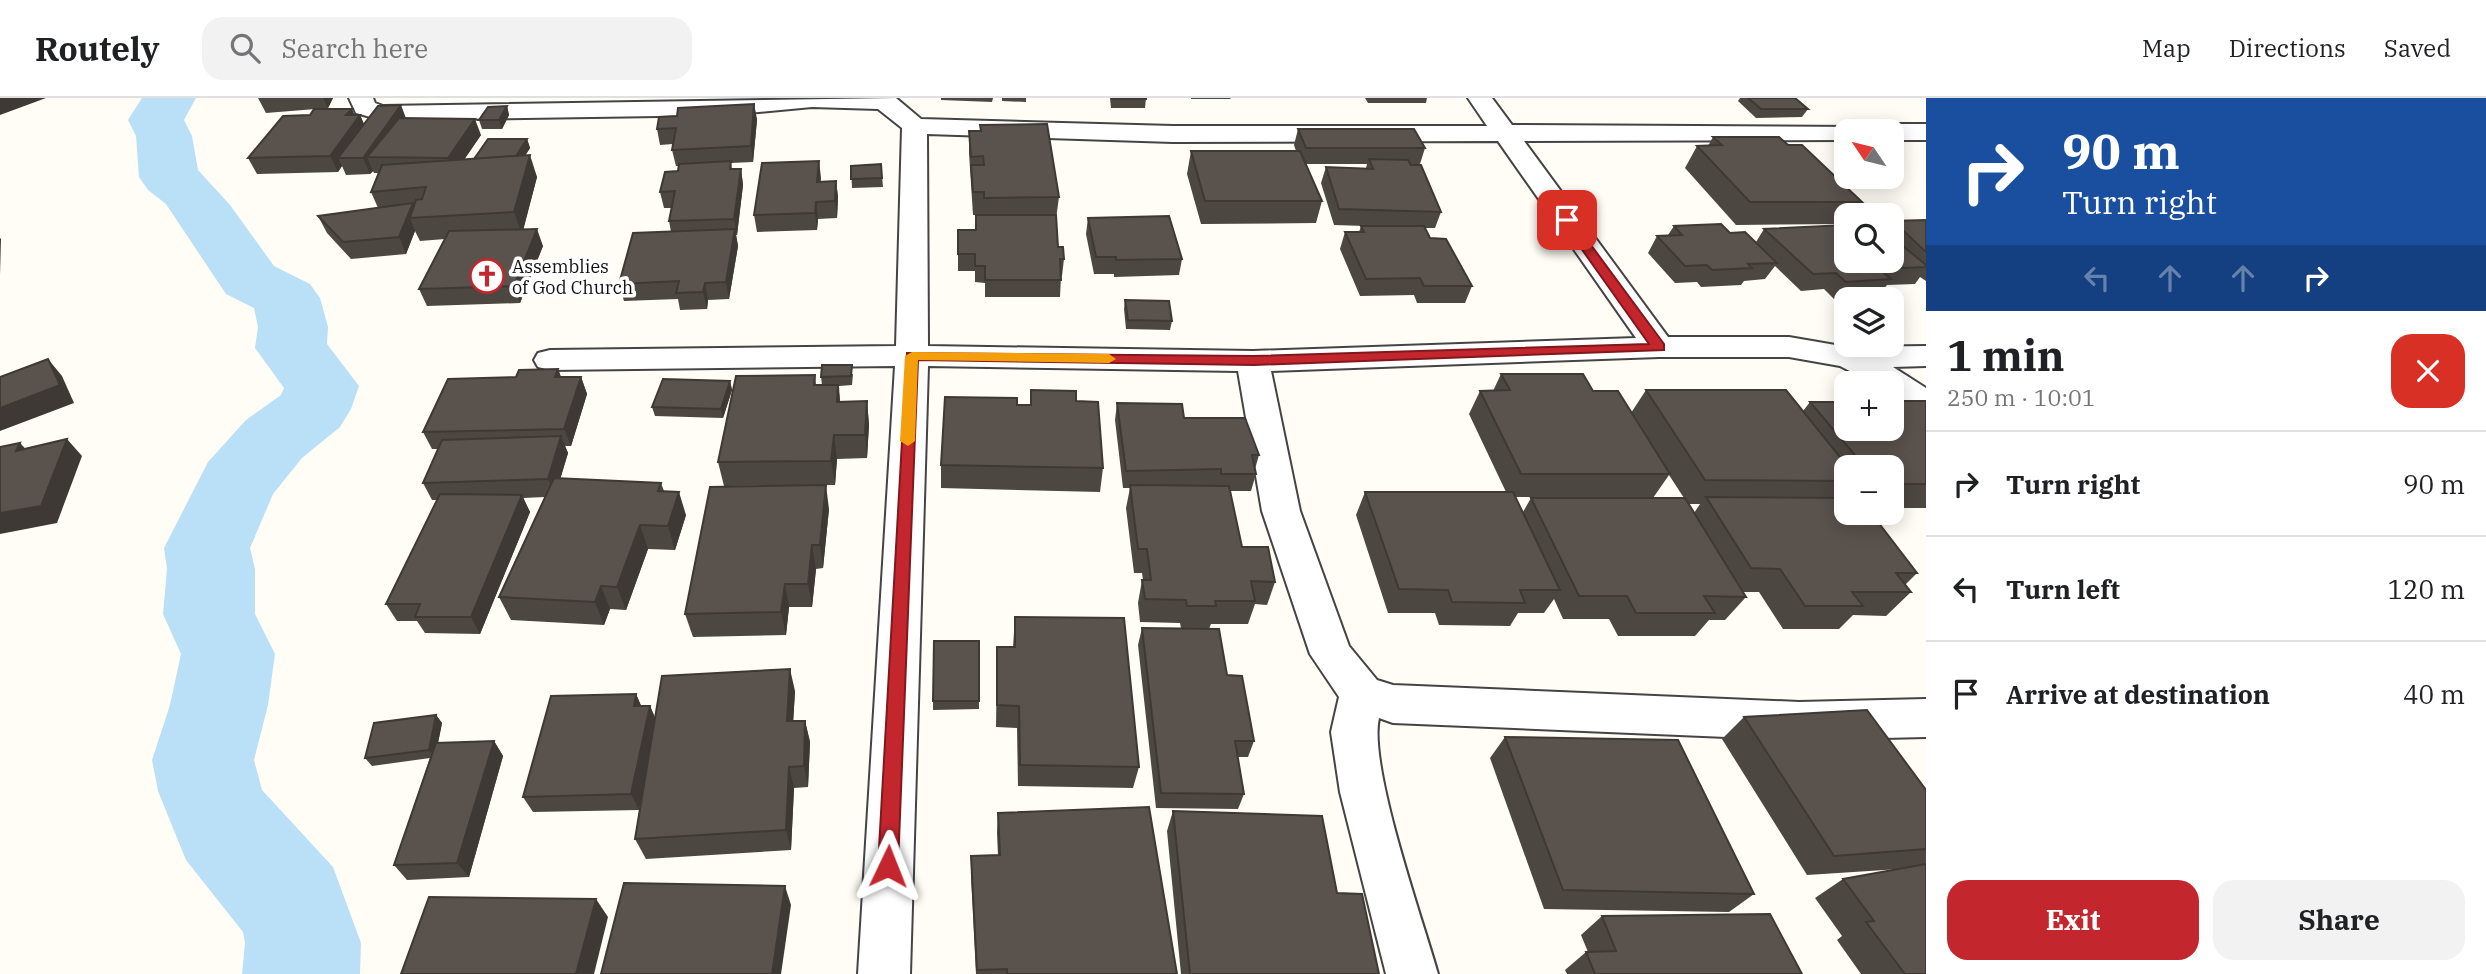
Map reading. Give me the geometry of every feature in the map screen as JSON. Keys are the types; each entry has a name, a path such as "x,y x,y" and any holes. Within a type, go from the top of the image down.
{"street":[{"path":"361,98 365,108 381,113 606,104 727,108 811,100 884,100 915,126 1173,134 1834,132"},
{"path":"1480,98 1659,347"},
{"path":"884,974 912,356 915,126"},
{"path":"1904,132 1926,132"},
{"path":"550,360 912,356 1254,361 1659,347 1789,347 1834,354"},
{"path":"1904,356 1926,356"},
{"path":"1849,357 1893,380 1926,405"},
{"path":"1254,361 1281,511 1331,654 1362,694 1393,705 1799,722 1926,718"},
{"path":"1362,694 1353,732 1363,792 1412,974"}],"building":[{"path":"1146,98 1146,99 1112,99"},
{"path":"1748,98 1795,98 1808,109 1761,109"},
{"path":"754,104 751,146 672,150 676,128 657,129 659,117 677,116 678,108"},
{"path":"401,105 363,158 338,158 378,106"},
{"path":"507,106 499,120 479,120 488,107"},
{"path":"314,109 352,109 346,115 360,115 330,156 248,158 283,116 310,115"},
{"path":"399,118 475,119 448,158 367,157"},
{"path":"1047,124 1059,197 984,198 984,192 973,192 971,165 984,165 983,156 971,157 969,131 981,131 980,125"},
{"path":"1298,129 1414,129 1425,148 1306,148"},
{"path":"1713,137 1779,137 1788,145 1802,145 1834,175 1834,189 1848,189 1862,202 1750,202 1697,146 1722,145"},
{"path":"488,139 527,139 516,156 474,159"},
{"path":"1191,151 1300,151 1322,201 1205,201"},
{"path":"530,155 514,212 410,218 416,200 422,199 426,187 371,192 382,165"},
{"path":"1369,159 1408,160 1411,165 1421,165 1441,212 1339,209 1326,167 1373,169"},
{"path":"731,161 730,169 741,169 734,219 669,221 675,191 660,192 665,172 678,171 679,164"},
{"path":"819,161 817,182 836,181 835,201 816,202 815,213 754,215 762,163"},
{"path":"881,164 882,178 851,179 851,166"},
{"path":"413,203 399,237 343,242 318,216"},
{"path":"976,215 1056,215 1058,247 1063,247 1064,259 1060,259 1061,280 985,280 985,266 975,266 975,254 958,254 958,230 976,230"},
{"path":"1169,216 1182,259 1116,260 1116,257 1096,257 1088,218"},
{"path":"1926,220 1926,252 1904,231 1904,221"},
{"path":"1721,224 1730,233 1745,232 1777,263 1748,264 1752,268 1712,270 1707,265 1685,266 1657,236 1682,235 1674,226"},
{"path":"1361,226 1424,226 1430,238 1446,239 1472,286 1424,286 1420,278 1366,279 1345,232 1364,232"},
{"path":"1834,226 1836,273 1813,274 1764,229"},
{"path":"537,229 514,286 419,289 449,231"},
{"path":"735,229 726,282 705,283 703,292 676,293 679,281 619,284 633,233"},
{"path":"1904,247 1926,265 1904,268"},
{"path":"1836,273 1884,273 1891,279 1846,282"},
{"path":"1125,300 1169,301 1172,321 1128,320"},
{"path":"48,359 60,385 0,408 0,377"},
{"path":"822,365 852,365 851,376 821,377"},
{"path":"558,369 555,377 581,377 564,429 423,432 448,379 516,377 519,370"},
{"path":"1501,374 1583,374 1593,391 1618,391 1670,474 1521,474 1480,391 1510,390"},
{"path":"815,375 814,385 838,385 837,402 867,401 865,435 834,435 831,461 718,462 736,376"},
{"path":"663,379 730,381 721,409 652,407"},
{"path":"1031,390 1076,391 1076,401 1098,402 1103,468 941,465 945,397 1017,398 1017,405 1031,405"},
{"path":"1646,390 1786,390 1838,455 1834,455 1834,481 1705,480"},
{"path":"1904,401 1926,401 1926,484 1904,484 1904,455 1855,455 1843,441 1904,441"},
{"path":"1810,402 1834,402 1834,430"},
{"path":"1117,403 1182,404 1184,418 1245,418 1259,455 1252,455 1256,474 1221,474 1221,469 1126,471"},
{"path":"561,436 548,479 423,483 442,440"},
{"path":"67,439 41,506 0,513 0,447 20,443 16,451"},
{"path":"554,478 661,483 658,491 679,492 668,526 640,525 617,587 601,586 595,602 499,597"},
{"path":"826,485 820,545 812,545 808,584 785,584 781,612 685,614 710,487"},
{"path":"1130,485 1229,486 1242,547 1268,547 1275,582 1251,581 1255,601 1215,601 1216,606 1187,606 1186,600 1145,599 1142,580 1151,580 1147,549 1138,549"},
{"path":"1365,492 1513,492 1560,590 1520,590 1525,603 1452,602 1448,590 1399,589"},
{"path":"440,494 522,495 471,617 415,617 420,604 386,604"},
{"path":"1706,497 1834,498 1834,525 1880,525 1917,573 1896,573 1911,592 1852,592 1863,606 1805,606 1780,569 1751,568"},
{"path":"1531,498 1685,498 1746,597 1704,596 1715,613 1636,613 1627,596 1579,596"},
{"path":"1015,617 1124,618 1139,767 1020,765 1019,706 997,705 997,647 1015,647"},
{"path":"1142,628 1219,629 1227,675 1242,676 1254,741 1235,741 1244,794 1161,793"},
{"path":"934,641 979,641 979,701 933,701"},
{"path":"790,669 787,721 805,721 804,766 789,767 786,830 635,839 662,676"},
{"path":"636,694 634,706 650,706 631,794 523,797 551,696"},
{"path":"1867,710 1926,790 1926,849 1834,856 1744,717"},
{"path":"436,715 429,750 365,758 374,723"},
{"path":"1505,737 1678,740 1754,894 1563,890"},
{"path":"494,741 457,863 394,865 436,743"},
{"path":"1149,807 1177,974 1007,974 1007,969 977,970 971,856 1000,855 998,813"},
{"path":"1173,811 1322,816 1337,893 1362,894 1379,974 1190,974"},
{"path":"1926,864 1926,974 1905,974 1866,922 1874,921 1843,879"},
{"path":"624,883 785,886 772,974 601,974"},
{"path":"429,897 596,899 576,974 401,974"},
{"path":"1770,914 1802,974 1595,974 1586,952 1616,951 1602,916"}],"waterway":[{"path":"169,98 156,120 164,136 169,177 187,191 250,280 286,298 293,327 291,348 322,386 313,409 274,439 237,482 207,548 211,569 209,614 228,654 219,705 203,760 210,791 224,825 293,906 303,943 301,974"}],"slow traffic":[{"path":"908,441 912,356 1109,359"}],"place":[{"name":"Assemblies of God Church","path":"487,276"}],"route":[{"path":"888,866 912,356 1254,361 1659,347 1567,220"}]}
